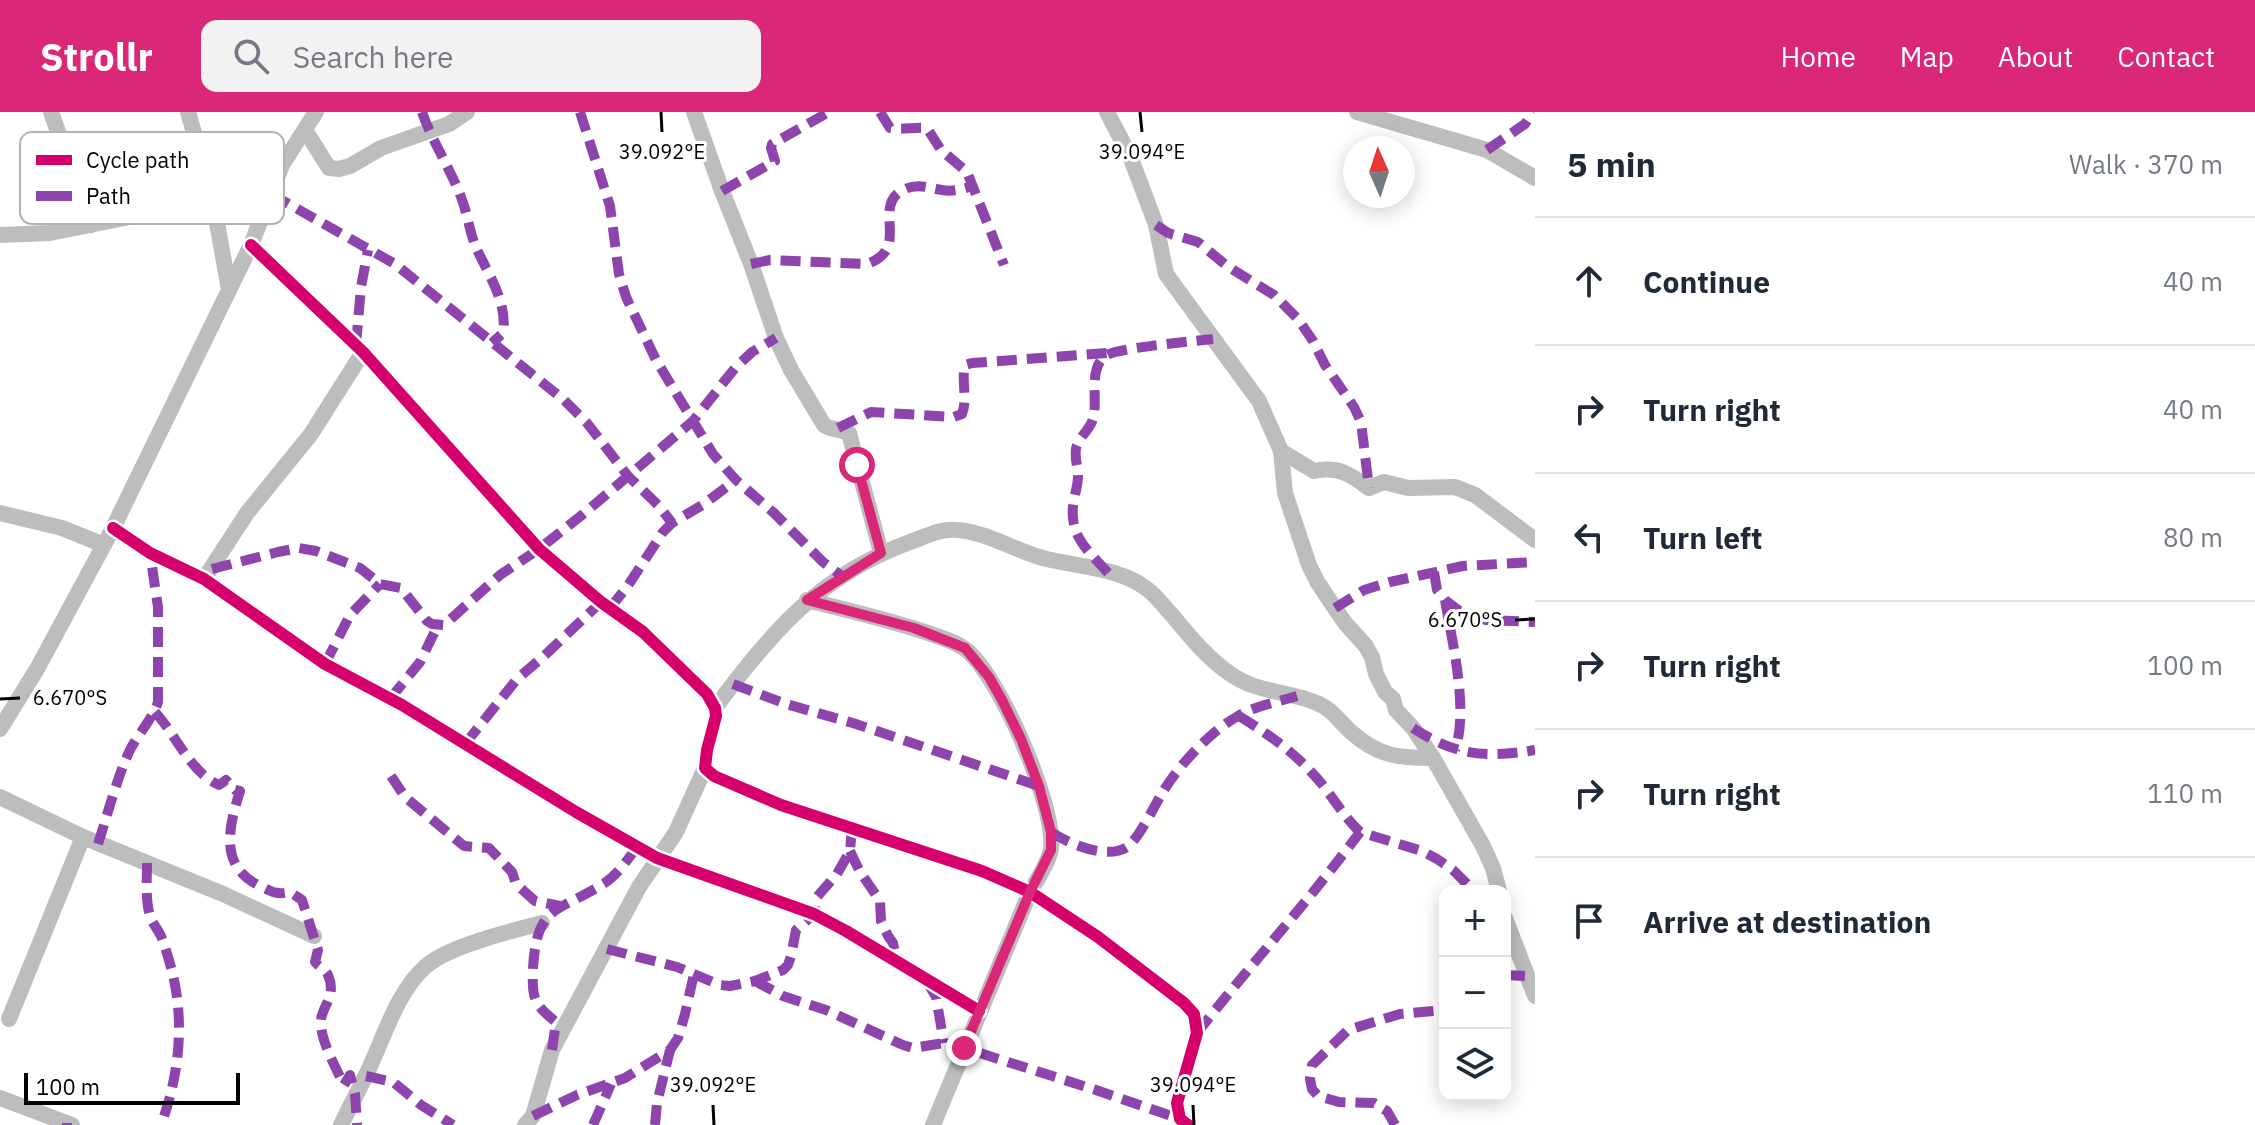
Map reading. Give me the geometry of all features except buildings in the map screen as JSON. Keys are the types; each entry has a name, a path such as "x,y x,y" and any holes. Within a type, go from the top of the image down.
{"street":[{"path":"51,112 58,132"},
{"path":"188,112 194,132"},
{"path":"284,162 316,112"},
{"path":"305,130 329,168 339,169 381,148 449,124 467,112"},
{"path":"694,112 776,338 791,370 824,425 849,433 881,553"},
{"path":"1107,112 1130,156 1156,225 1166,274 1259,401 1281,451 1285,493 1318,583 1345,623 1365,645 1385,692 1433,758 1483,846 1497,885"},
{"path":"1357,112 1487,150 1535,178"},
{"path":"0,235 50,233 96,224"},
{"path":"217,224 229,290"},
{"path":"0,729 37,669 113,528 259,224"},
{"path":"251,245 363,352 539,549 601,602 643,632 707,694 715,708 705,768 676,832 639,887 552,1050 533,1116 525,1125"},
{"path":"204,579 247,513 311,434 363,352"},
{"path":"1281,451 1314,471 1329,468 1350,475 1369,488 1384,482 1408,488 1455,487 1475,495 1535,540"},
{"path":"0,513 62,528 104,545"},
{"path":"113,528 150,553 204,579 325,664 402,705 657,858 814,914 979,1011"},
{"path":"715,708 756,655 807,600 881,553 957,529 1042,558 1132,580 1148,589 1201,649 1231,675 1246,683 1297,696 1328,709 1351,732 1377,751 1399,757 1433,758"},
{"path":"807,600 914,628 965,648 995,688 1021,739 1039,786 1051,832 1049,857 1030,892 933,1125"},
{"path":"705,768 714,776 781,805 982,871 1030,892 1098,937 1168,989 1194,1014 1197,1033 1177,1103 1180,1119 1188,1125"},
{"path":"0,797 83,837 223,894 314,936"},
{"path":"9,1019 83,837"},
{"path":"341,1125 389,1021 425,967 439,958 485,940 542,923"},
{"path":"1511,934 1535,996"},
{"path":"0,1098 72,1125"}],"marked path":[{"path":"422,112 457,186 475,245 500,298 503,333 492,343"},
{"path":"580,112 610,206 619,274 626,297 656,360 713,454 736,480 842,576"},
{"path":"722,191 775,161 772,144 829,112"},
{"path":"880,112 890,128 927,128 941,150 967,172 1004,265"},
{"path":"1487,150 1525,124 1533,112"},
{"path":"751,264 770,260 867,264 880,257 887,248 890,205 895,196 914,186 950,191 973,186"},
{"path":"284,201 395,264 564,400 672,523"},
{"path":"1156,225 1168,233 1198,242 1227,266 1274,295 1298,319 1361,422 1369,488"},
{"path":"356,345 368,250"},
{"path":"212,569 299,548 316,551 360,568 380,584 401,588 427,621 444,625 500,575 582,515 693,421 735,368 752,352 776,338"},
{"path":"1108,573 1082,543 1073,517 1078,476 1076,449 1093,419 1100,361 1112,353 1213,339"},
{"path":"838,428 871,412 954,417 962,414 965,365 972,363 1108,353"},
{"path":"610,608 663,532 736,480"},
{"path":"98,844 124,763 158,702 158,607 150,553"},
{"path":"1335,608 1364,590 1390,582 1463,566 1535,562"},
{"path":"1434,572 1437,590 1458,610 1486,620 1535,622"},
{"path":"325,664 350,615 380,584"},
{"path":"1445,600 1460,696 1459,734 1455,750"},
{"path":"465,744 517,679 601,602"},
{"path":"390,699 420,662 438,625"},
{"path":"733,684 1039,786"},
{"path":"1051,832 1099,851 1119,851 1127,847 1142,829 1171,780 1207,739 1245,713 1297,696"},
{"path":"155,712 200,771 219,785 226,780 240,791 230,831 232,856 238,868 260,886 275,892 290,892 302,900 318,950 315,962 327,973 330,983 330,996 321,1019 322,1032 344,1085 350,1075 357,1125"},
{"path":"1239,716 1293,754 1360,832 1422,851 1453,870 1468,885"},
{"path":"1413,728 1443,744 1471,752 1501,754 1535,750"},
{"path":"391,776 405,797 464,846 489,848 512,872 516,884 535,901 560,906"},
{"path":"607,949 677,967 720,985 755,981 783,970 791,956 796,930 814,914 816,898 837,874 850,851 852,828"},
{"path":"1197,1033 1360,832"},
{"path":"552,1050 556,1022 538,1005 533,987 539,932 552,913 613,876 637,847"},
{"path":"850,851 880,901 881,921 893,943 896,957 901,960"},
{"path":"147,863 149,912 168,958 178,1010 176,1068 161,1125"},
{"path":"533,1116 577,1095 625,1078 670,1050 678,1038 694,974"},
{"path":"1511,975 1526,976"},
{"path":"755,981 783,996 826,1010 903,1045 913,1048 944,1043 964,1048 1180,1119 1177,1124"},
{"path":"927,982 936,997 944,1043"},
{"path":"1395,1125 1387,1111 1374,1103 1339,1102 1318,1096 1312,1089 1310,1079 1312,1065 1348,1030 1400,1014 1439,1011"},
{"path":"655,1125 670,1050"},
{"path":"366,1076 393,1082 453,1125"},
{"path":"593,1125 611,1084"}],"cycle path":[{"path":"251,245 363,352 539,549 601,602 643,632 707,694 716,716 705,768 714,776 781,805 982,871 1030,892 1098,937 1184,1003 1194,1014 1197,1033 1177,1103 1180,1119 1188,1125"},
{"path":"113,528 150,553 204,579 325,664 402,705 657,858 814,914 979,1011"}],"route":[{"path":"857,465 881,553 807,600 914,628 965,648 989,677 1021,739 1039,786 1051,832 1049,857 1030,892 964,1048"}]}
